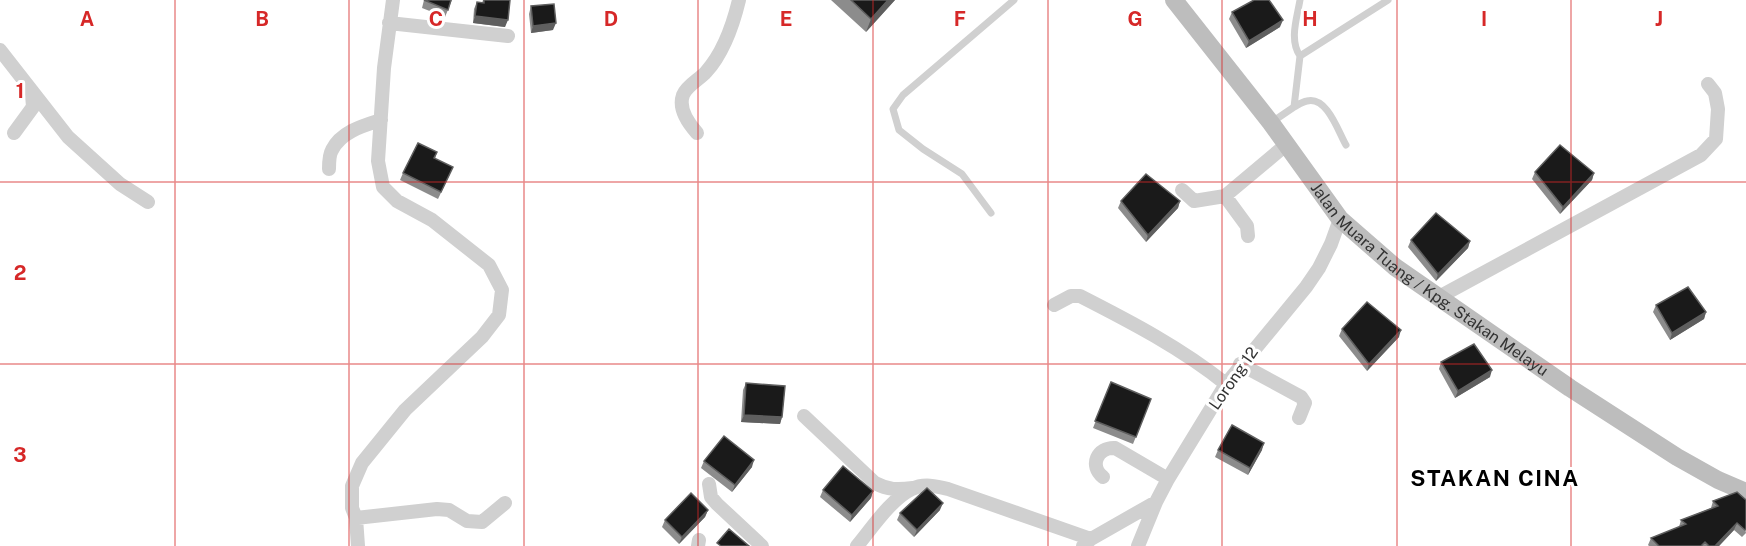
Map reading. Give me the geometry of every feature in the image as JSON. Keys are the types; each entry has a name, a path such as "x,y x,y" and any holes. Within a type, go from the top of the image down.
{"main road":[{"name":"Jalan Muara Tuang / Kpg. Stakan Melayu","path":"1174,0 1287,144 1340,219 1395,267 1578,393 1677,457 1718,480 1746,492"}],"street":[{"path":"358,546 356,518 352,508 352,486 362,463 405,410 482,337 498,315 502,290 489,265 432,220 397,201 383,187 378,161 384,68 393,0"},
{"path":"697,133 682,108 683,94 706,72 725,42 733,25 739,0"},
{"path":"389,23 508,36"},
{"path":"0,51 32,94 76,145 120,184 148,201"},
{"path":"1439,297 1701,155 1716,139 1718,109 1715,93 1708,84"},
{"path":"14,133 33,107 32,94"},
{"path":"329,169 331,151 345,135 358,127 381,120"},
{"path":"1182,190 1194,201 1225,196 1287,144"},
{"path":"1225,196 1246,226 1248,236"},
{"name":"Lorong 12","path":"1138,546 1168,479 1226,384 1312,277 1331,244 1340,219"},
{"path":"1054,305 1071,296 1080,296 1156,335 1185,353 1226,384"},
{"path":"1240,364 1301,397 1305,403 1299,418"},
{"path":"804,416 875,483 885,488 899,490 931,485 948,489 1087,542 1156,502"},
{"path":"1102,477 1094,467 1096,459 1104,450 1115,448 1168,479"},
{"path":"709,484 711,497 762,546"},
{"path":"857,546 884,514 913,488"},
{"path":"356,518 436,509 449,510 467,521 482,522 505,503"}],"lane":[{"path":"991,213 962,174 922,149 899,130 894,109 903,95 1014,0"},
{"path":"1294,107 1300,56 1293,40 1300,0"},
{"path":"1300,56 1388,0"},
{"path":"1271,123 1308,100 1319,102 1326,109 1346,145"}],"building":[{"path":"424,0 451,0 448,10"},
{"path":"484,0 510,0 508,20 475,16 477,2 484,3"},
{"path":"851,0 888,0 871,19"},
{"path":"1254,0 1269,0 1283,20 1249,41 1232,12"},
{"path":"554,4 556,23 533,26 531,6"},
{"path":"418,143 437,152 434,158 453,167 441,192 403,173"},
{"path":"1560,145 1594,173 1563,207 1535,172"},
{"path":"1146,174 1180,201 1148,235 1121,201"},
{"path":"1436,213 1470,241 1438,274 1411,240"},
{"path":"1688,287 1706,312 1672,333 1656,305"},
{"path":"1367,302 1401,330 1369,364 1342,329"},
{"path":"1474,344 1492,370 1458,391 1441,362"},
{"path":"1111,382 1151,399 1136,437 1095,421"},
{"path":"746,383 785,386 782,417 744,415"},
{"path":"1232,425 1264,443 1250,468 1218,450"},
{"path":"724,436 754,460 735,485 704,461"},
{"path":"843,466 873,491 852,515 823,490"},
{"path":"927,488 943,503 917,530 900,513"},
{"path":"1737,492 1746,500 1745,530 1737,523 1715,546 1709,546 1705,542 1701,546 1659,546 1651,538 1686,524 1681,520 1718,506 1713,501"},
{"path":"691,493 708,510 682,537 665,520"},
{"path":"729,529 749,546 721,546 717,543"}],"district":[{"name":"STAKAN CINA","path":"1495,478"}]}
